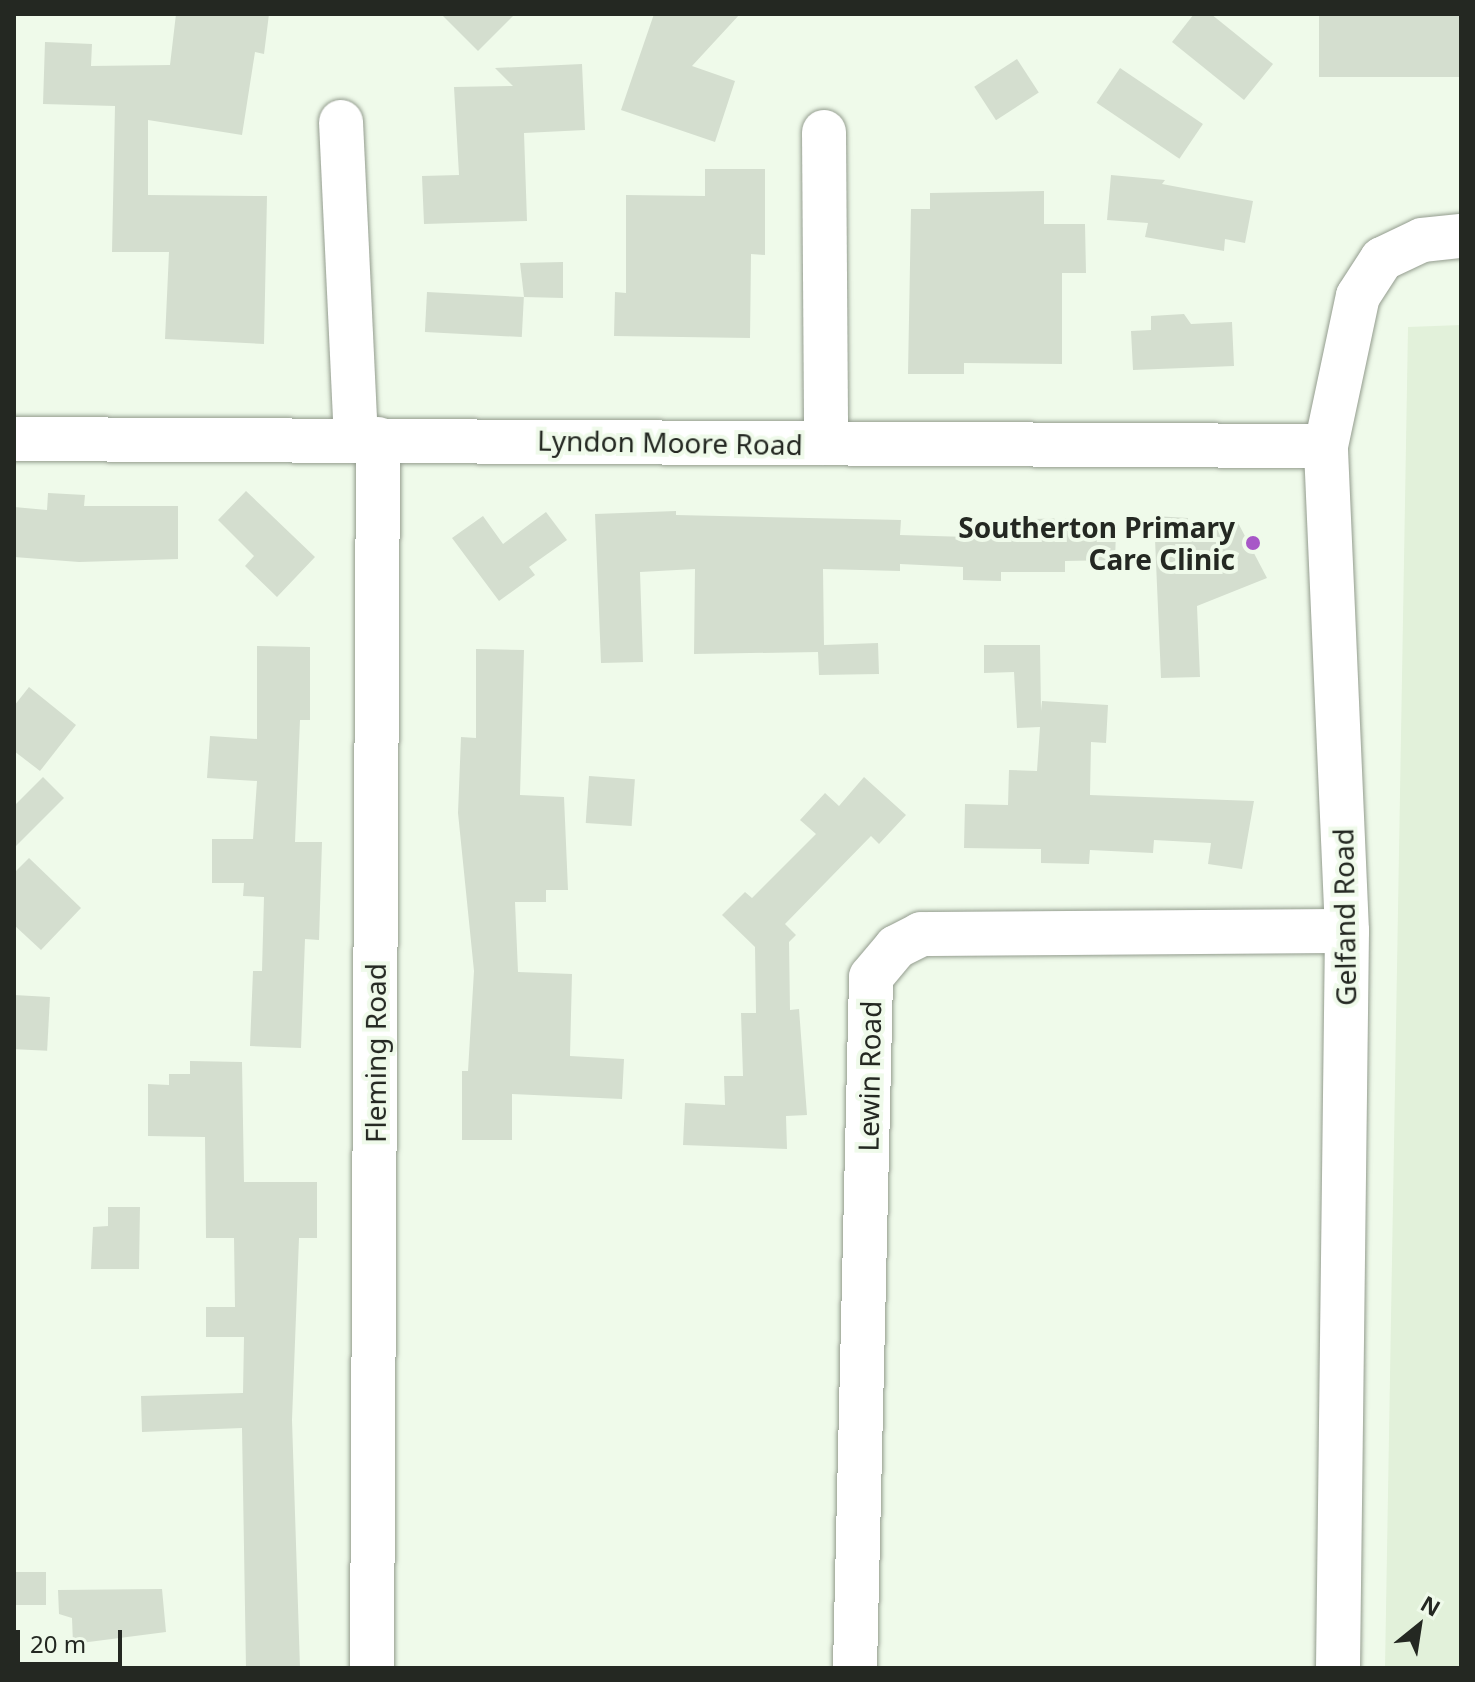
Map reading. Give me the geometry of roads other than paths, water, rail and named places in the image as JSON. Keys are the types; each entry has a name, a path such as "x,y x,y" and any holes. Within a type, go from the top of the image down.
{"street":[{"name":"Fleming Road","path":"341,122 367,439 372,1668"},
{"path":"824,132 826,443"},
{"name":"Gelfand Road","path":"1338,1668 1347,931 1326,446 1358,296 1382,259 1422,240 1461,236"},
{"name":"Lyndon Moore Road","path":"14,439 1326,446"},
{"name":"Lewin Road","path":"855,1668 871,977 896,947 921,934 1347,931"}],"place":[{"name":"Southerton Primary Care Clinic","path":"1253,543"}]}
